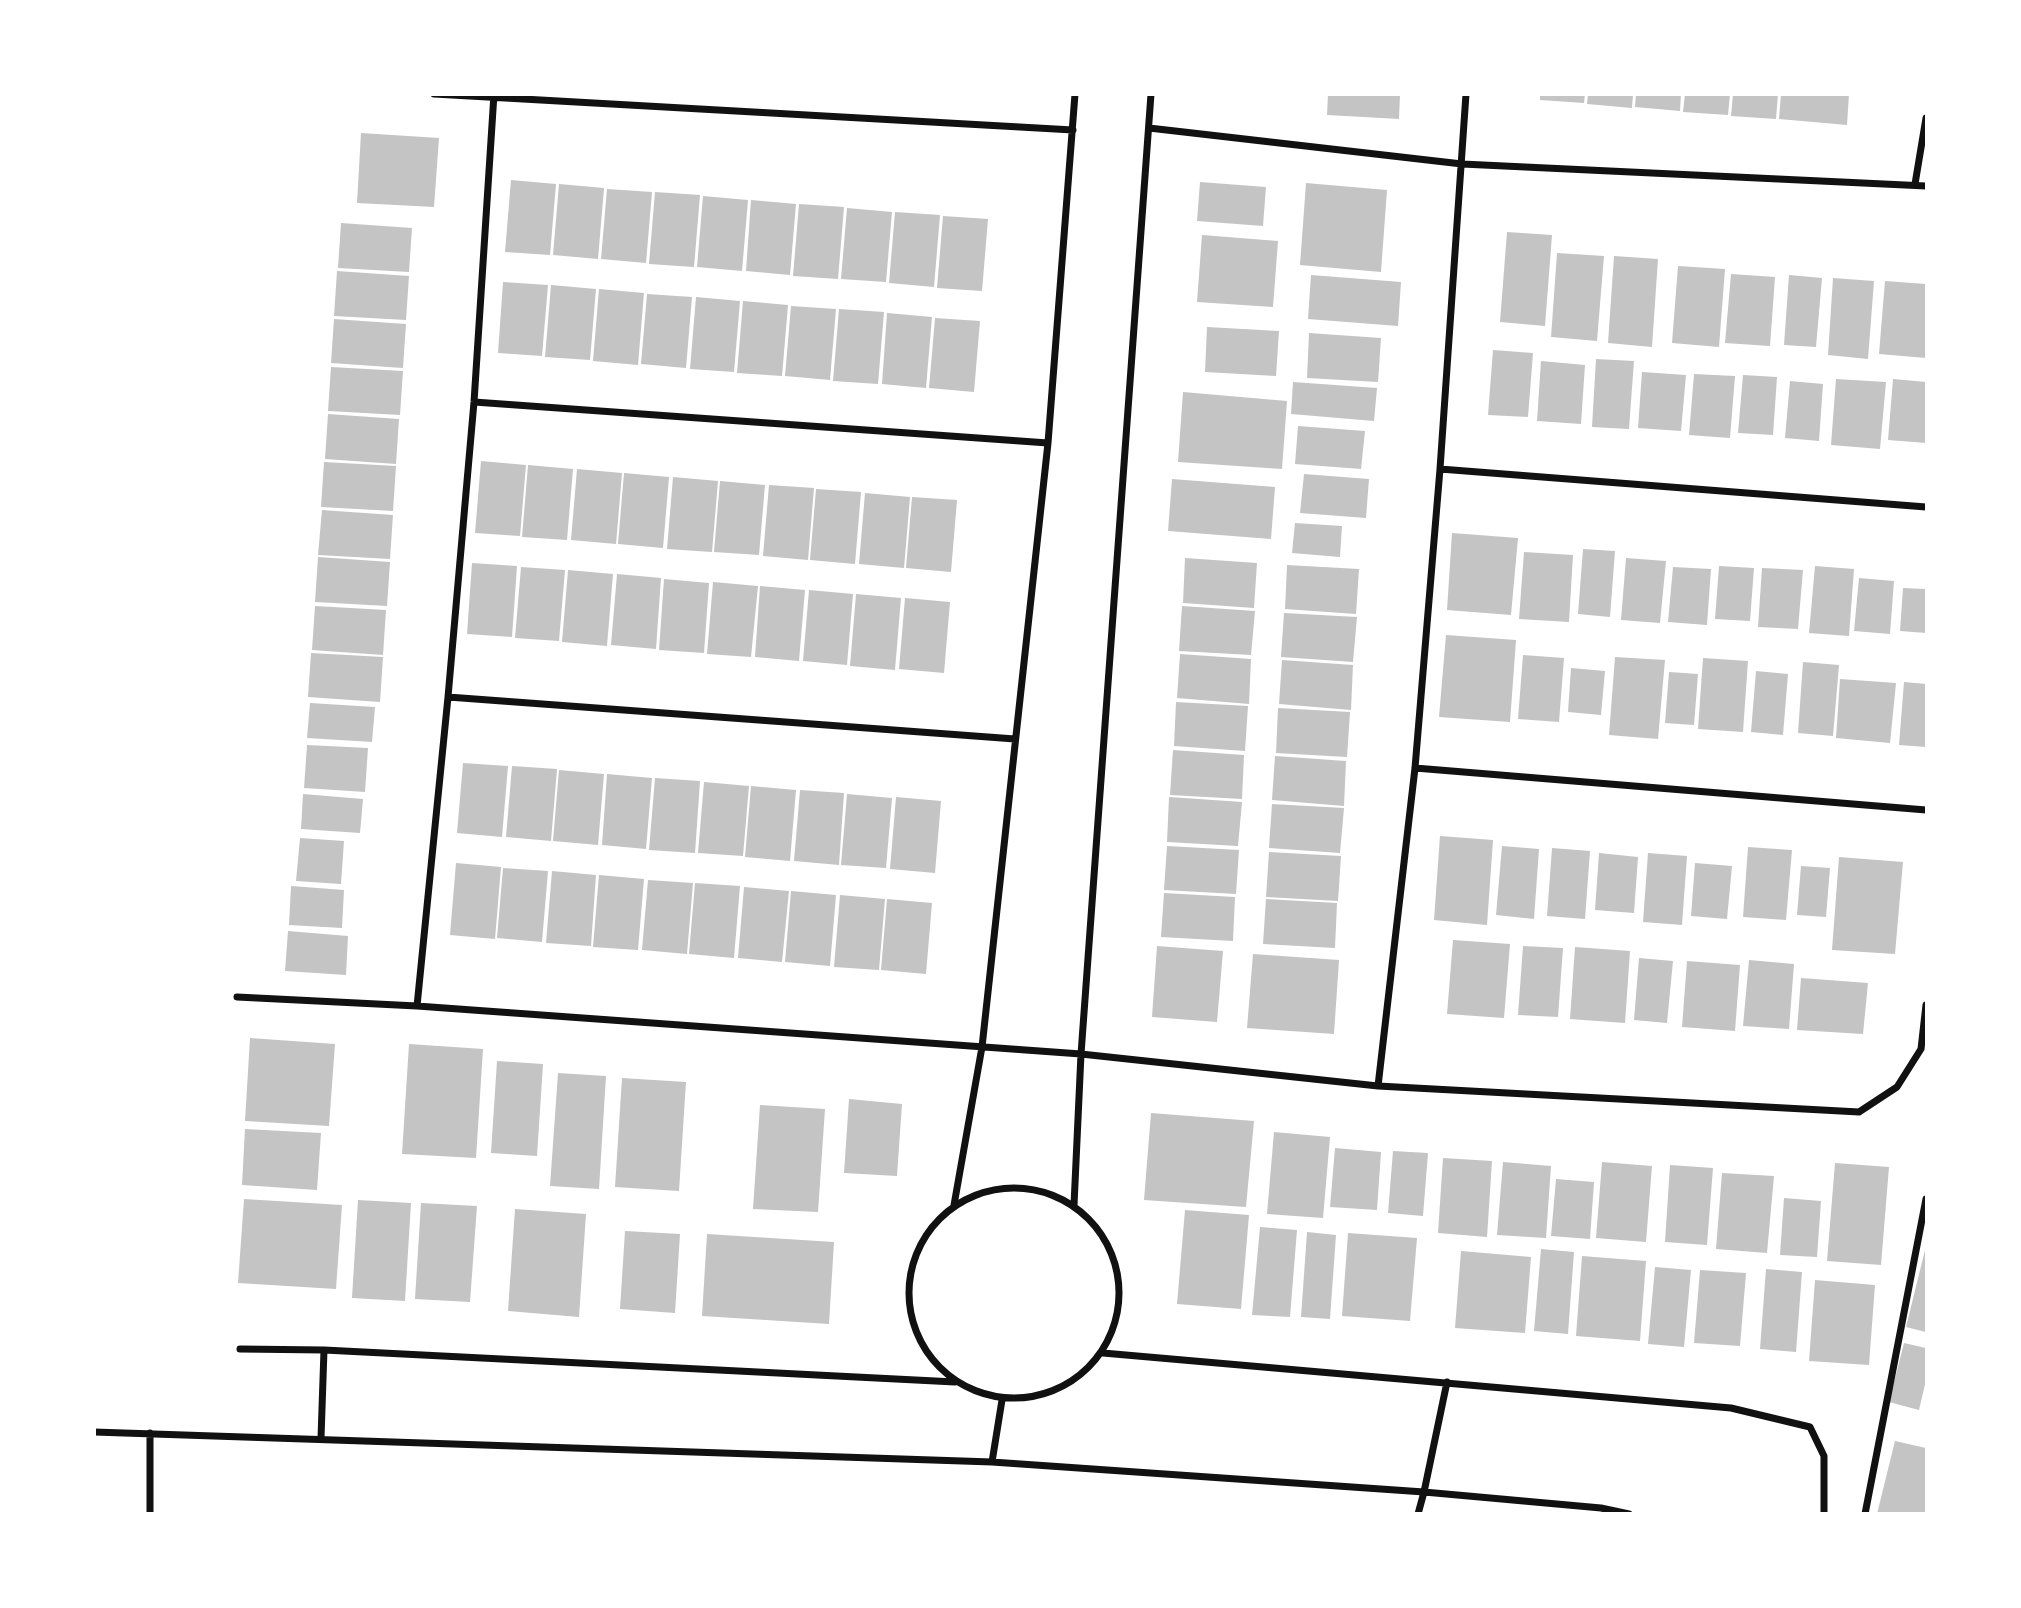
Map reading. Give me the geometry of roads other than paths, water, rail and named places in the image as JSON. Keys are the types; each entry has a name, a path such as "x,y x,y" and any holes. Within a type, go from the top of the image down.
{"street":[{"path":"434,94 1073,130"},
{"path":"954,1205 982,1048 1048,443 1075,94"},
{"path":"1074,1205 1081,1054 1151,94"},
{"path":"1378,1086 1415,768 1440,469 1466,94"},
{"path":"416,1006 448,697 474,402 494,97"},
{"path":"1915,184 1927,118"},
{"path":"1149,128 1462,164 1927,186"},
{"path":"474,402 1048,443"},
{"path":"1440,469 1927,507"},
{"path":"448,697 1015,739"},
{"path":"1415,768 1927,810"},
{"path":"237,997 416,1006 1081,1054 1378,1086 1859,1112 1897,1087 1921,1049 1927,1005"},
{"path":"240,1349 324,1350 955,1382 1002,1400 1035,1398 1073,1382 1103,1353 1119,1315 1119,1273 1103,1235 1074,1205 1035,1189 993,1189 954,1205 924,1235 909,1273 910,1315 925,1353 955,1382"},
{"path":"1865,1514 1927,1199"},
{"path":"321,1438 324,1350"},
{"path":"1103,1353 1731,1408 1810,1427 1824,1457 1824,1514"},
{"path":"1418,1514 1447,1382"},
{"path":"992,1462 1002,1400"},
{"path":"94,1432 992,1462 1424,1492 1629,1514"},
{"path":"150,1433 150,1514"}]}
